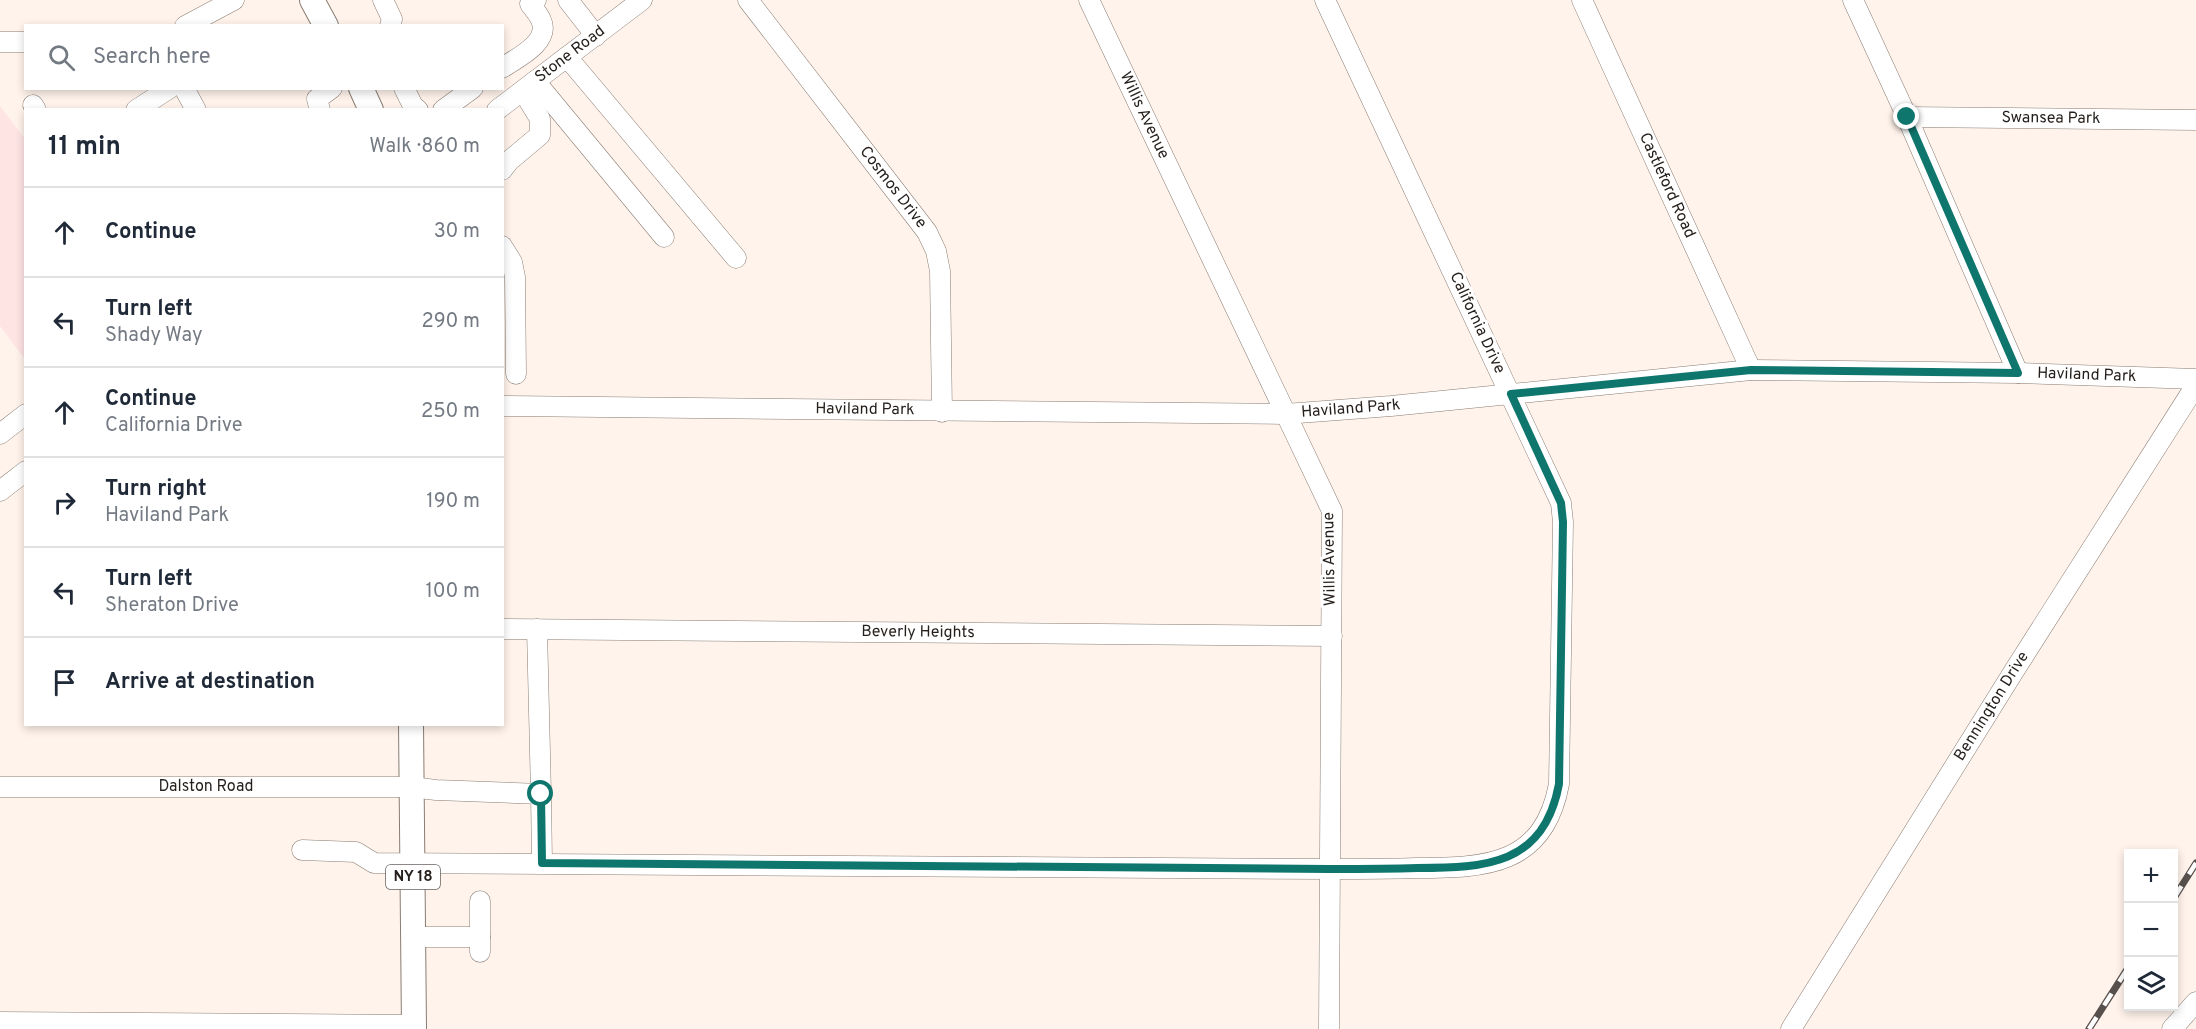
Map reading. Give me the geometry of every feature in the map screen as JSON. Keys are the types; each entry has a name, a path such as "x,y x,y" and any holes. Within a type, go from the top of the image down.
{"main road":[{"path":"312,0 325,24"},
{"path":"362,90 371,108"},
{"name":"NY 18","path":"411,726 414,1027"}],"street":[{"path":"189,24 234,0"},
{"path":"383,0 392,20 391,24"},
{"path":"504,67 539,41 543,30 542,21 530,4 536,0"},
{"path":"568,0 596,36"},
{"name":"Stone Road","path":"500,108 642,0"},
{"name":"Cosmos Drive","path":"748,0 927,232 936,251 940,271 942,412"},
{"name":"Willis Avenue","path":"1089,0 1332,511 1329,1029"},
{"name":"California Drive","path":"302,850 356,852 374,862 413,863 1329,869 1480,866 1503,860 1525,846 1546,824 1555,805 1559,784 1561,503 1325,0"},
{"name":"Castleford Road","path":"1582,0 1751,370"},
{"path":"1853,0 1907,117 2018,373"},
{"path":"0,42 24,42"},
{"path":"567,57 736,258"},
{"path":"504,167 540,135 540,119 529,86"},
{"path":"529,86 664,237"},
{"path":"139,108 167,90"},
{"path":"185,90 195,108"},
{"path":"405,90 416,108"},
{"path":"446,108 470,90"},
{"name":"Swansea Park","path":"1907,117 2196,120"},
{"path":"504,249 512,262 515,278 509,369 520,387 511,406"},
{"name":"Haviland Park","path":"511,406 1285,414 1391,406 1751,370 2018,373 2196,379"},
{"name":"Bennington Drive","path":"1791,1029 2014,671 2196,385"},
{"path":"0,434 24,416"},
{"path":"0,491 24,473"},
{"name":"Beverly Heights","path":"504,629 1332,636"},
{"path":"537,629 542,863"},
{"name":"Dalston Road","path":"0,787 411,787 541,794"},
{"path":"413,937 480,945 480,901"},
{"path":"2172,1029 2196,1002"},
{"path":"0,1022 414,1027"}],"shaded area":[{"path":"0,106 24,138 24,358 0,326"}],"railway":[{"path":"2178,892 2196,863"},
{"path":"2089,1029 2124,974"}],"route":[{"path":"541,794 542,863 1329,869 1453,868 1480,866 1503,860 1532,841 1546,824 1555,805 1559,784 1563,522 1561,503 1511,394 1751,370 2018,373 1907,117"}]}
